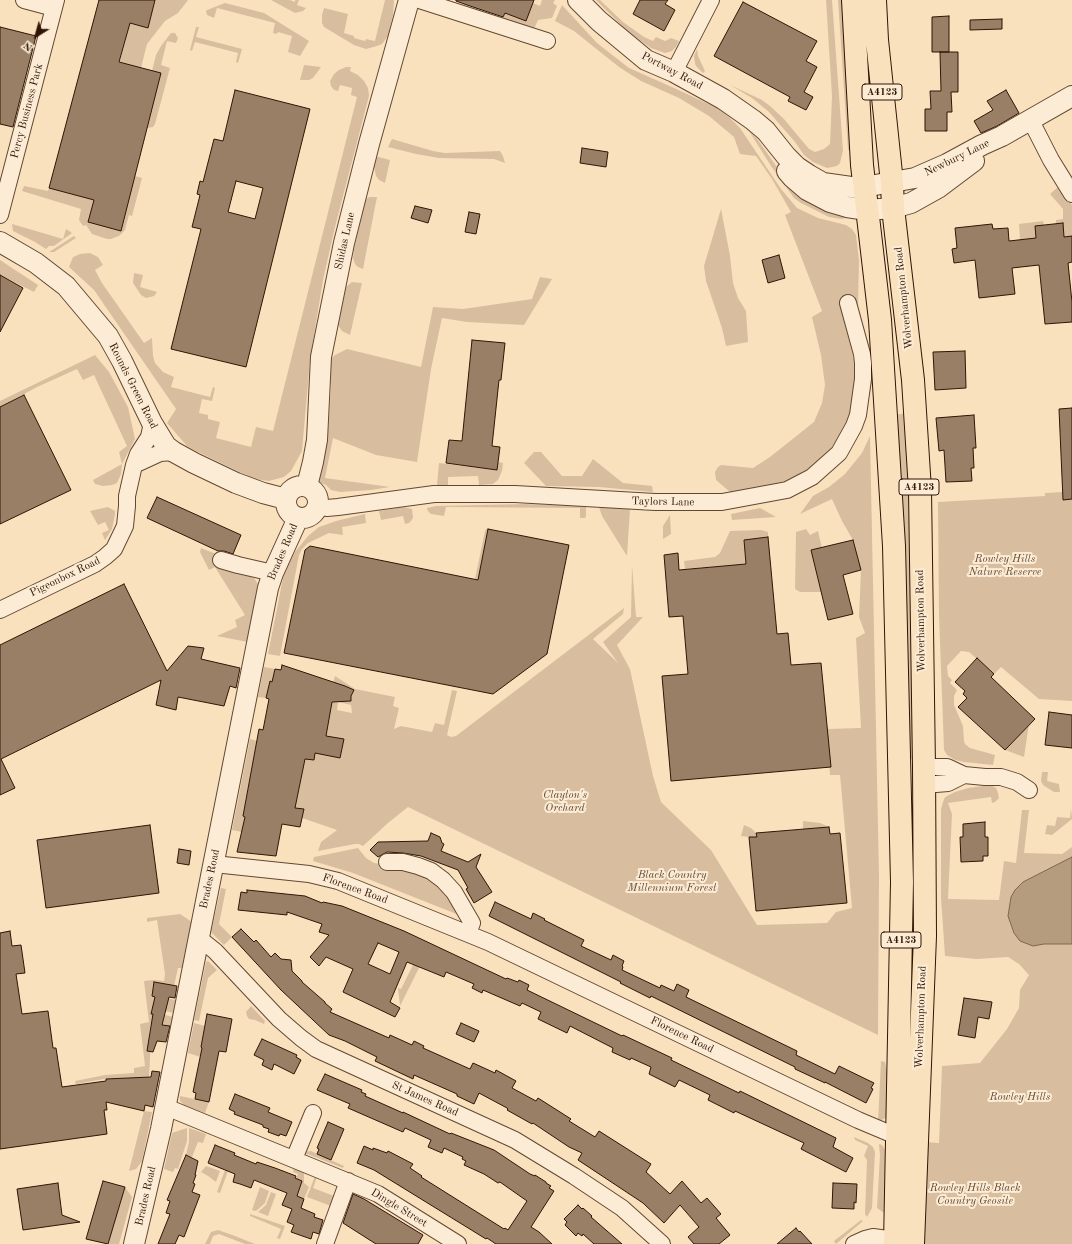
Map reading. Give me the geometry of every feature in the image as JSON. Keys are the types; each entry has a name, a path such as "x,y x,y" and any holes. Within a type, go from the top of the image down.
{"highway":[{"name":"Wolverhampton Road","path":"853,0 862,165 878,186 880,209 913,380 919,483 921,777 925,936 906,1137"},
{"name":"Wolverhampton Road","path":"875,0 877,40 878,186 880,209 880,320 894,546 902,882 906,1137 904,1242"},
{"path":"898,745 904,763 921,777 914,783 912,854 902,882"}],"street":[{"name":"Percy Business Park","path":"0,215 54,4 24,0"},
{"name":"Shidas Lane","path":"306,486 313,462 317,440 321,357 344,242 369,144 409,0"},
{"path":"419,0 547,41"},
{"name":"Portway Road","path":"578,0 599,21 646,60 674,72 723,99 753,120 766,131 786,156 808,175 824,183 841,186"},
{"path":"674,72 711,0"},
{"name":"Newbury Lane","path":"841,186 849,188 878,186 915,178 928,173 982,144 1002,136 1072,96"},
{"path":"1030,119 1072,194"},
{"name":"Portway Road","path":"753,120 783,167 807,190 830,202 847,207 880,209"},
{"name":"Newbury Lane","path":"880,209 911,202 938,188 982,154 1002,136"},
{"path":"841,186 853,176 862,165"},
{"name":"Rounds Green Road","path":"0,242 36,263 66,286 108,336 122,361 152,423 166,446 174,452 236,483 263,493 286,499"},
{"name":"Taylors Lane","path":"318,506 327,508 338,507 434,494 512,494 655,502 722,502 787,490 812,477 839,453 854,426 858,415 863,379 863,363 862,354 848,303"},
{"name":"Pigeonbox Road","path":"0,610 95,564 105,558 114,549 125,526 127,496 134,464 149,436 152,423"},
{"path":"134,464 160,453 174,452"},
{"path":"297,486 306,486 311,488 319,499 317,510 305,518 298,518 289,511 287,508 286,499 292,489 297,486"},
{"name":"Brades Road","path":"134,1244 166,1108 256,647 273,573 298,518"},
{"path":"221,560 273,573"},
{"path":"921,777 948,783 964,775 1001,777 1017,782 1029,790"},
{"path":"387,862 403,862 418,866 431,871 443,880 454,892 472,923 468,933"},
{"name":"Florence Road","path":"214,864 309,874 338,881 468,933 858,1120 906,1137"},
{"name":"St James Road","path":"198,942 205,943 215,951 279,1019 316,1049 334,1059 515,1140 574,1176 622,1208 662,1244"},
{"name":"Dingle Street","path":"166,1108 378,1194 458,1244"},
{"path":"294,1159 313,1113"},
{"path":"325,1244 348,1181"},
{"path":"854,1244 873,1237 904,1242"}],"green space":[{"path":"155,0 188,0 178,13 165,21 147,44 141,68 129,65 89,222 121,230 135,176 142,178 132,216 129,215 125,230 119,236 107,239 92,234 86,225 83,226 79,220 81,209 22,191 24,186 48,191 49,188 84,197 130,23 148,28"},
{"path":"271,0 290,0 295,2 295,0 299,0 297,5 306,8 303,11 295,13"},
{"path":"385,0 394,0 393,15 388,36 382,44 377,46 366,49 354,45 324,27 322,23 324,8 348,14 344,33 365,41 366,39 375,41"},
{"path":"542,0 555,0 553,3 557,6 552,18 538,20 534,29 502,18 505,13 526,21 533,3 540,6"},
{"path":"596,0 600,0 623,22 644,37 653,41 656,37 665,41 671,38 679,41 676,47 672,51 665,53 651,48 629,33"},
{"path":"826,0 832,0 843,150 840,163 837,166 827,168 813,162 804,155 795,142 769,112 752,98 730,85 762,100 770,106 784,119 809,149 815,152 824,149 830,144 832,96"},
{"path":"838,0 848,0 858,149 848,150"},
{"path":"225,3 264,13 309,41 300,56 288,52 292,36 278,32 277,34 273,33 275,23 217,8 214,18 207,15 207,10"},
{"path":"562,5 597,43 629,68 717,108 729,117 740,128 781,189 797,208 818,218 846,225 852,229 856,235 859,261 859,321 862,337 872,368 873,383 867,387 851,299 839,302 855,364 856,398 851,419 834,450 811,470 795,480 741,493 730,492 716,480 715,472 721,465 753,468 770,457 814,422 822,403 825,385 821,355 812,317 822,311 785,215 791,212 772,179 756,156 740,154 734,137 709,116 679,98 641,81 619,67 574,31 555,21"},
{"path":"196,27 199,27 196,37 242,49 238,63 236,62 238,53 195,42 192,51 190,50"},
{"path":"171,33 175,33 178,38 176,43 167,41 161,65 170,68 155,124 153,127 147,128 161,73 152,71 156,55"},
{"path":"697,49 698,56 705,71 703,73 695,63 694,56"},
{"path":"304,65 321,67 313,78 309,80 300,80"},
{"path":"346,67 351,67 350,71 358,75 364,81 368,88 369,96 335,227 323,280 310,360 302,451 291,471 284,477 269,481 254,479 187,446 167,423 176,409 94,290 69,267 73,257 80,254 90,253 98,257 103,265 95,270 102,283 144,343 152,338 155,363 163,372 174,377 171,387 210,397 213,387 215,388 212,401 202,399 199,413 208,415 208,419 220,422 216,438 251,447 256,427 273,431 357,97 351,95 352,88 340,85 338,91 334,90 331,86 330,81 334,74"},
{"path":"749,131 758,140 781,173 848,215 846,218 841,219 829,217 794,198 771,166"},
{"path":"392,139 445,153 500,151 505,163 494,159 439,158 416,154 388,147"},
{"path":"375,156 390,160 385,183 379,180 376,176 374,167"},
{"path":"1058,187 1072,205 1072,236 1064,237 1056,224 1056,220 1063,219 1063,209 1050,194"},
{"path":"377,197 363,269 355,264 353,258 365,202 367,198"},
{"path":"721,209 730,256 733,283 738,298 746,311 748,342 726,346 722,328 706,281 704,266"},
{"path":"1043,221 1044,225 1036,238 1020,240 1019,224"},
{"path":"12,224 63,239 66,229 72,233 54,246 49,246 46,249 13,231"},
{"path":"74,236 76,238 54,252 49,252"},
{"path":"0,260 38,285 34,292 0,275"},
{"path":"134,273 143,275 140,287 157,292 154,296 146,298 141,295 133,283"},
{"path":"540,277 552,279 524,325 467,322 442,318 431,369 417,462 376,455 333,438 325,478 390,487 340,492 331,490 326,485 319,482 328,431 331,387 329,369 330,360 335,355 347,349 421,367 433,307 463,309 532,299"},
{"path":"352,282 362,283 350,335 342,331 338,325 346,287"},
{"path":"95,355 109,372 128,407 135,439 122,464 119,452 127,446 94,375 83,380 77,369 37,387 0,407 0,401"},
{"path":"907,413 916,767 909,755 894,415"},
{"path":"870,436 879,876 878,1035 408,807 363,846 355,844 318,851 321,842 337,830 302,818 304,809 295,808 305,759 314,760 317,743 335,676 355,689 395,697 393,706 399,708 394,729 401,726 432,732 435,723 444,725 452,690 457,691 447,735 451,737 456,736 624,608 623,614 593,639 618,663 603,642 631,617 632,565 636,617 643,617 617,645 630,669 653,776 661,802 711,850 757,925 827,923 836,912 852,908 840,775 830,775 827,729 861,728 856,638 865,633 859,617 861,570 853,540 832,499 800,514 813,496 829,487 845,474 862,453","holes":["338,702 351,705 352,713 337,710","332,737 344,739 340,758 329,756"]},
{"path":"534,452 541,452 562,476 582,476 593,459 623,483 652,486 653,492 599,487 546,486 524,463"},
{"path":"498,462 503,463 502,471 498,480 493,484 479,485 478,476 448,477 448,488 437,485 439,463 497,470"},
{"path":"122,464 121,474 117,483 103,486 95,484 93,480"},
{"name":"Rowley Hills Nature Reserve","path":"1062,481 1072,481 1072,701 1039,699 1001,667 994,674 969,652 961,651 947,666 948,676 952,680 950,683 957,690 954,696 954,705 963,726 964,741 970,748 995,755 993,765 955,760 947,755 944,750 939,616 938,502 1045,496 1045,493 1063,492"},
{"path":"526,504 586,506 586,516 585,518 580,518 580,508 446,507 444,516 431,514 427,508 436,506"},
{"path":"108,507 115,511 115,514 112,529 105,540 102,533 109,530 105,522 98,525 90,511"},
{"path":"403,507 412,509 413,518 409,523 405,524 403,516 381,520 379,511"},
{"path":"599,507 630,509 627,556 602,516"},
{"path":"760,508 776,517 732,520 731,514"},
{"path":"365,514 366,523 342,527 343,535 329,533 308,543 302,549 299,555 280,656 268,654 284,573 295,552 308,536 319,527"},
{"path":"670,515 671,534 663,539 663,526"},
{"path":"486,529 488,529 478,580 475,579"},
{"path":"806,529 810,535 818,531 822,548 811,550 821,592 800,592 795,589 796,532"},
{"path":"761,530 768,532 768,537 744,540 746,564 685,569 684,561 715,557 720,553 730,531"},
{"path":"201,548 216,554 243,573 254,578 258,584 260,590 248,642 217,636 237,627 235,620 245,615 215,567 209,570 200,552"},
{"path":"264,667 275,669 272,682 270,681 266,698 258,697"},
{"path":"1029,724 1024,757 1005,750"},
{"path":"250,739 257,741 243,816 245,817 242,832 232,830"},
{"path":"1042,772 1048,772 1047,781 1059,784 1060,792 1054,792 1043,785 1041,781"},
{"path":"991,785 996,788 998,793 999,798 995,802 992,803 991,797 948,803 952,814 948,899 999,900 1004,861 1016,863 1022,810 1029,810 1024,853 1062,854 1072,847 1072,1244 922,1244 924,1142 939,1143 942,1066 980,1063 1007,1029 1019,1008 1020,990 1029,975 1019,964 1008,957 977,959 945,956 941,898 941,809 945,797 955,792 968,788"},
{"path":"1071,808 1072,819 1052,835 1045,834 1047,825 1055,826 1057,817 1070,818"},
{"path":"803,821 820,823 829,827 803,829"},
{"path":"744,825 751,828 756,833 757,837 741,836"},
{"path":"358,848 366,858 374,863 402,866 440,882 459,915 353,873 313,861 314,857"},
{"path":"221,888 226,889 219,924 232,937 224,945 211,932"},
{"path":"180,914 192,922 182,968 178,968 174,986 154,982 152,996 176,1000 174,1013 152,1008 151,1014 164,1017 165,1015 173,1017 171,1026 151,1024 149,1036 151,1040 149,1077 104,1079 76,1084 75,1081 105,1075 134,1073 134,1068 145,1066 140,1024 149,1022 144,981 164,981 165,974 157,920 147,922 147,918"},
{"path":"419,953 425,956 400,1006 398,988 401,989"},
{"path":"208,961 217,970 208,978 199,1021 194,1020 206,962"},
{"path":"251,1006 265,1021 264,1024 249,1019 246,1012"},
{"path":"194,1023 205,1026 201,1047 209,1049 207,1059 188,1053"},
{"path":"881,1061 885,1062 891,1092 887,1117 878,1122"},
{"path":"180,1096 209,1102 205,1113 184,1105 180,1101"},
{"path":"144,1111 152,1112 142,1161 136,1169 129,1171"},
{"path":"187,1128 187,1141 178,1169 175,1168 173,1172 164,1169 172,1133"},
{"path":"189,1128 206,1134 203,1143 198,1142 192,1157 186,1155 189,1142"},
{"path":"854,1137 868,1143 873,1147 875,1152 872,1208 867,1217 865,1214 867,1160 864,1156 868,1146 855,1140"},
{"path":"879,1144 882,1145 886,1151 887,1215 877,1208 880,1155"},
{"path":"311,1151 344,1166 343,1168 302,1152"},
{"path":"206,1166 220,1171 216,1182 201,1172"},
{"path":"294,1168 304,1172 304,1183 309,1187 304,1199 297,1196 302,1181 296,1179 298,1174 293,1172"},
{"path":"225,1170 228,1171 220,1193 217,1192"},
{"path":"315,1176 317,1177 313,1188 334,1196 331,1206 307,1197"},
{"path":"125,1187 132,1197 119,1244 108,1244"},
{"path":"260,1187 269,1191 265,1203 256,1211 252,1210"},
{"path":"271,1192 276,1194 268,1216 258,1212 266,1205"},
{"path":"250,1214 285,1226 280,1239 277,1238 281,1229 250,1216"},
{"path":"861,1220 863,1221 836,1244 834,1241"},
{"path":"218,1230 255,1244 245,1244 219,1234 213,1236 210,1244 205,1244 211,1232"}],"shaded area":[{"path":"1072,857 1072,944 1044,944 1033,946 1020,941 1014,933 1008,916 1011,897 1015,890 1023,882"}],"building":[{"path":"99,0 155,0 148,28 130,23 119,62 161,73 121,231 88,222 94,200 49,188"},
{"path":"456,0 534,0 526,21 505,13 503,17"},
{"path":"640,0 668,0 665,4 675,10 664,31 633,14"},
{"path":"743,2 817,41 806,61 817,67 804,92 813,97 806,110 788,101 790,97 714,56"},
{"path":"949,16 949,52 932,52 932,17"},
{"path":"1002,19 1002,29 970,30 970,20"},
{"path":"0,27 36,36 13,127 0,124"},
{"path":"940,52 958,52 958,92 951,92 952,112 947,112 947,131 925,131 925,109 931,109 930,91 941,91"},
{"path":"235,90 310,109 246,367 171,349 201,229 192,227 200,195 197,194 200,181 203,182 214,139 223,141","holes":["236,181 263,188 255,219 228,212"]},
{"path":"1006,90 1019,113 997,126 981,133 974,121 993,110 987,101"},
{"path":"582,148 608,152 606,167 580,163"},
{"path":"415,206 432,210 428,223 411,218"},
{"path":"469,212 480,214 476,234 465,232"},
{"path":"1063,223 1064,237 1072,236 1072,262 1068,263 1072,302 1072,322 1045,324 1039,265 1012,268 1015,294 979,298 975,260 954,263 952,249 957,248 955,228 992,224 993,229 1008,228 1009,241 1036,238 1035,226"},
{"path":"779,255 785,278 768,283 762,260"},
{"path":"0,275 23,288 0,332"},
{"path":"472,340 505,343 501,380 499,380 492,446 500,447 497,470 446,463 449,440 462,441"},
{"path":"965,351 966,388 935,390 933,352"},
{"path":"24,395 71,490 0,524 0,407"},
{"path":"1072,408 1072,499 1063,500 1059,409"},
{"path":"974,415 976,448 973,448 974,468 971,468 972,481 946,482 944,450 939,451 936,418"},
{"path":"157,497 241,535 233,554 218,551 147,518"},
{"path":"488,529 569,545 547,654 493,694 284,653 305,550 310,546 478,580"},
{"path":"768,537 777,634 788,633 791,665 821,663 831,767 671,781 662,676 688,674 683,616 669,617 664,555 678,553 679,570 746,564 744,540"},
{"path":"853,540 861,570 843,575 853,614 828,620 811,550"},
{"path":"124,584 167,671 188,646 204,648 201,659 240,668 236,688 230,686 224,706 178,697 176,710 156,705 161,680 1,759 15,788 0,795 0,645"},
{"path":"977,658 994,674 991,677 1035,719 1005,750 958,707 967,698 963,694 965,691 955,682"},
{"path":"282,665 354,690 351,696 351,701 332,702 326,736 344,739 340,758 315,753 314,760 305,759 295,808 304,809 300,827 282,824 276,856 237,852 245,817 243,816 259,729 263,730 269,699 266,698 270,681 272,682 275,669 281,670"},
{"path":"1049,712 1072,715 1072,748 1045,745"},
{"path":"985,822 985,837 988,837 988,856 983,856 983,861 961,862 960,837 963,837 963,824"},
{"path":"150,825 159,893 46,908 37,840"},
{"path":"829,827 830,834 840,833 847,903 756,911 749,837 757,837 756,833"},
{"path":"431,833 440,837 442,843 444,844 441,851 468,862 481,854 476,867 492,892 474,903 458,870 421,856 387,852 378,857 370,850 378,842 428,841"},
{"path":"179,849 191,851 189,865 177,863"},
{"path":"247,890 305,896 322,903 342,906 404,931 506,979 507,978 518,982 519,980 529,985 527,990 622,1036 623,1035 672,1058 671,1060 739,1093 740,1091 836,1138 833,1147 853,1158 846,1172 801,1149 804,1143 735,1111 734,1113 708,1100 710,1095 679,1080 675,1087 649,1074 651,1067 631,1058 630,1060 612,1052 613,1048 570,1026 567,1033 538,1019 541,1012 522,1003 520,1006 483,990 482,993 472,988 474,984 446,972 444,977 407,962 390,1002 400,1008 395,1017 343,992 353,969 326,957 319,966 310,957 329,935 319,932 322,924 287,912 287,915 238,910 241,892 247,893","holes":["378,943 399,952 390,974 368,964"]},
{"path":"495,902 531,919 533,913 545,919 544,920 584,940 581,946 611,960 613,955 624,961 622,970 660,988 661,985 674,991 677,984 689,990 686,997 797,1051 796,1055 835,1074 839,1066 874,1083 871,1088 873,1089 866,1103 651,996 650,998 489,916"},
{"path":"241,929 254,942 256,940 271,957 275,953 281,959 291,960 292,971 332,1009 330,1012 389,1038 390,1035 412,1045 414,1041 424,1046 423,1048 470,1069 473,1063 495,1073 496,1070 516,1081 512,1088 536,1101 538,1098 571,1119 569,1121 595,1137 599,1131 651,1164 646,1172 670,1194 682,1181 701,1203 707,1198 721,1214 716,1218 730,1235 719,1244 694,1244 688,1237 699,1227 680,1205 664,1223 643,1203 578,1160 582,1153 569,1147 533,1123 532,1124 507,1110 507,1108 479,1093 474,1104 457,1096 457,1094 414,1075 413,1079 375,1061 377,1057 345,1041 329,1035 281,990 232,937"},
{"path":"10,931 12,946 21,945 25,973 16,974 22,1014 48,1011 53,1048 56,1048 62,1087 106,1081 106,1079 151,1077 152,1071 160,1072 153,1107 145,1105 144,1111 106,1102 107,1110 104,1110 107,1134 0,1149 0,933"},
{"path":"154,982 177,986 175,998 169,997 162,1025 170,1026 166,1042 157,1041 153,1052 147,1051 153,1014 151,1014 155,997 152,996"},
{"path":"964,998 992,1002 989,1019 978,1017 975,1038 958,1035"},
{"path":"207,1014 232,1019 226,1052 219,1051 209,1102 195,1099 196,1093 193,1092"},
{"path":"461,1023 479,1031 474,1042 456,1034"},
{"path":"262,1039 297,1055 296,1057 301,1060 294,1074 274,1064 272,1070 262,1065 264,1060 254,1055"},
{"path":"325,1074 362,1090 361,1092 366,1094 365,1096 450,1134 451,1133 494,1150 530,1174 535,1175 546,1182 551,1186 549,1188 554,1191 531,1227 552,1244 496,1244 374,1170 357,1163 364,1146 373,1150 373,1148 387,1153 388,1151 413,1164 410,1168 422,1176 421,1177 504,1229 505,1228 508,1230 527,1201 500,1182 498,1183 484,1174 464,1165 466,1161 462,1159 463,1157 444,1148 442,1153 428,1147 431,1140 405,1128 403,1132 348,1108 350,1104 317,1090"},
{"path":"235,1094 270,1108 268,1112 292,1122 286,1136 280,1134 279,1136 268,1132 269,1129 263,1127 263,1125 234,1114 235,1112 229,1109"},
{"path":"328,1122 344,1129 331,1160 317,1154 319,1149 317,1148"},
{"path":"215,1145 256,1164 257,1162 296,1176 295,1178 302,1181 297,1196 304,1199 301,1208 315,1214 314,1217 323,1220 319,1234 313,1232 311,1239 291,1232 294,1225 287,1222 292,1209 282,1205 287,1193 254,1180 251,1188 233,1182 235,1174 208,1163"},
{"path":"186,1155 198,1161 193,1183 195,1184 192,1192 200,1195 184,1237 179,1235 175,1244 158,1244 170,1214 166,1213 170,1201 167,1200"},
{"path":"103,1181 125,1187 108,1244 86,1239"},
{"path":"58,1183 62,1215 80,1222 23,1230 17,1189"},
{"path":"833,1183 857,1184 856,1203 854,1202 854,1209 832,1208"},
{"path":"353,1194 364,1199 423,1235 418,1244 376,1244 343,1223"},
{"path":"578,1205 622,1244 594,1244 583,1234 582,1236 578,1233 576,1236 565,1225 567,1222 564,1219"},
{"path":"796,1228 812,1244 777,1244"}],"park label":[{"name":"Clayton's Orchard","path":"565,801"},
{"name":"Black Country Millennium Forest","path":"672,881"},
{"name":"Rowley Hills","path":"1020,1097"},
{"name":"Rowley Hills Black Country Geosite","path":"975,1194"}]}
